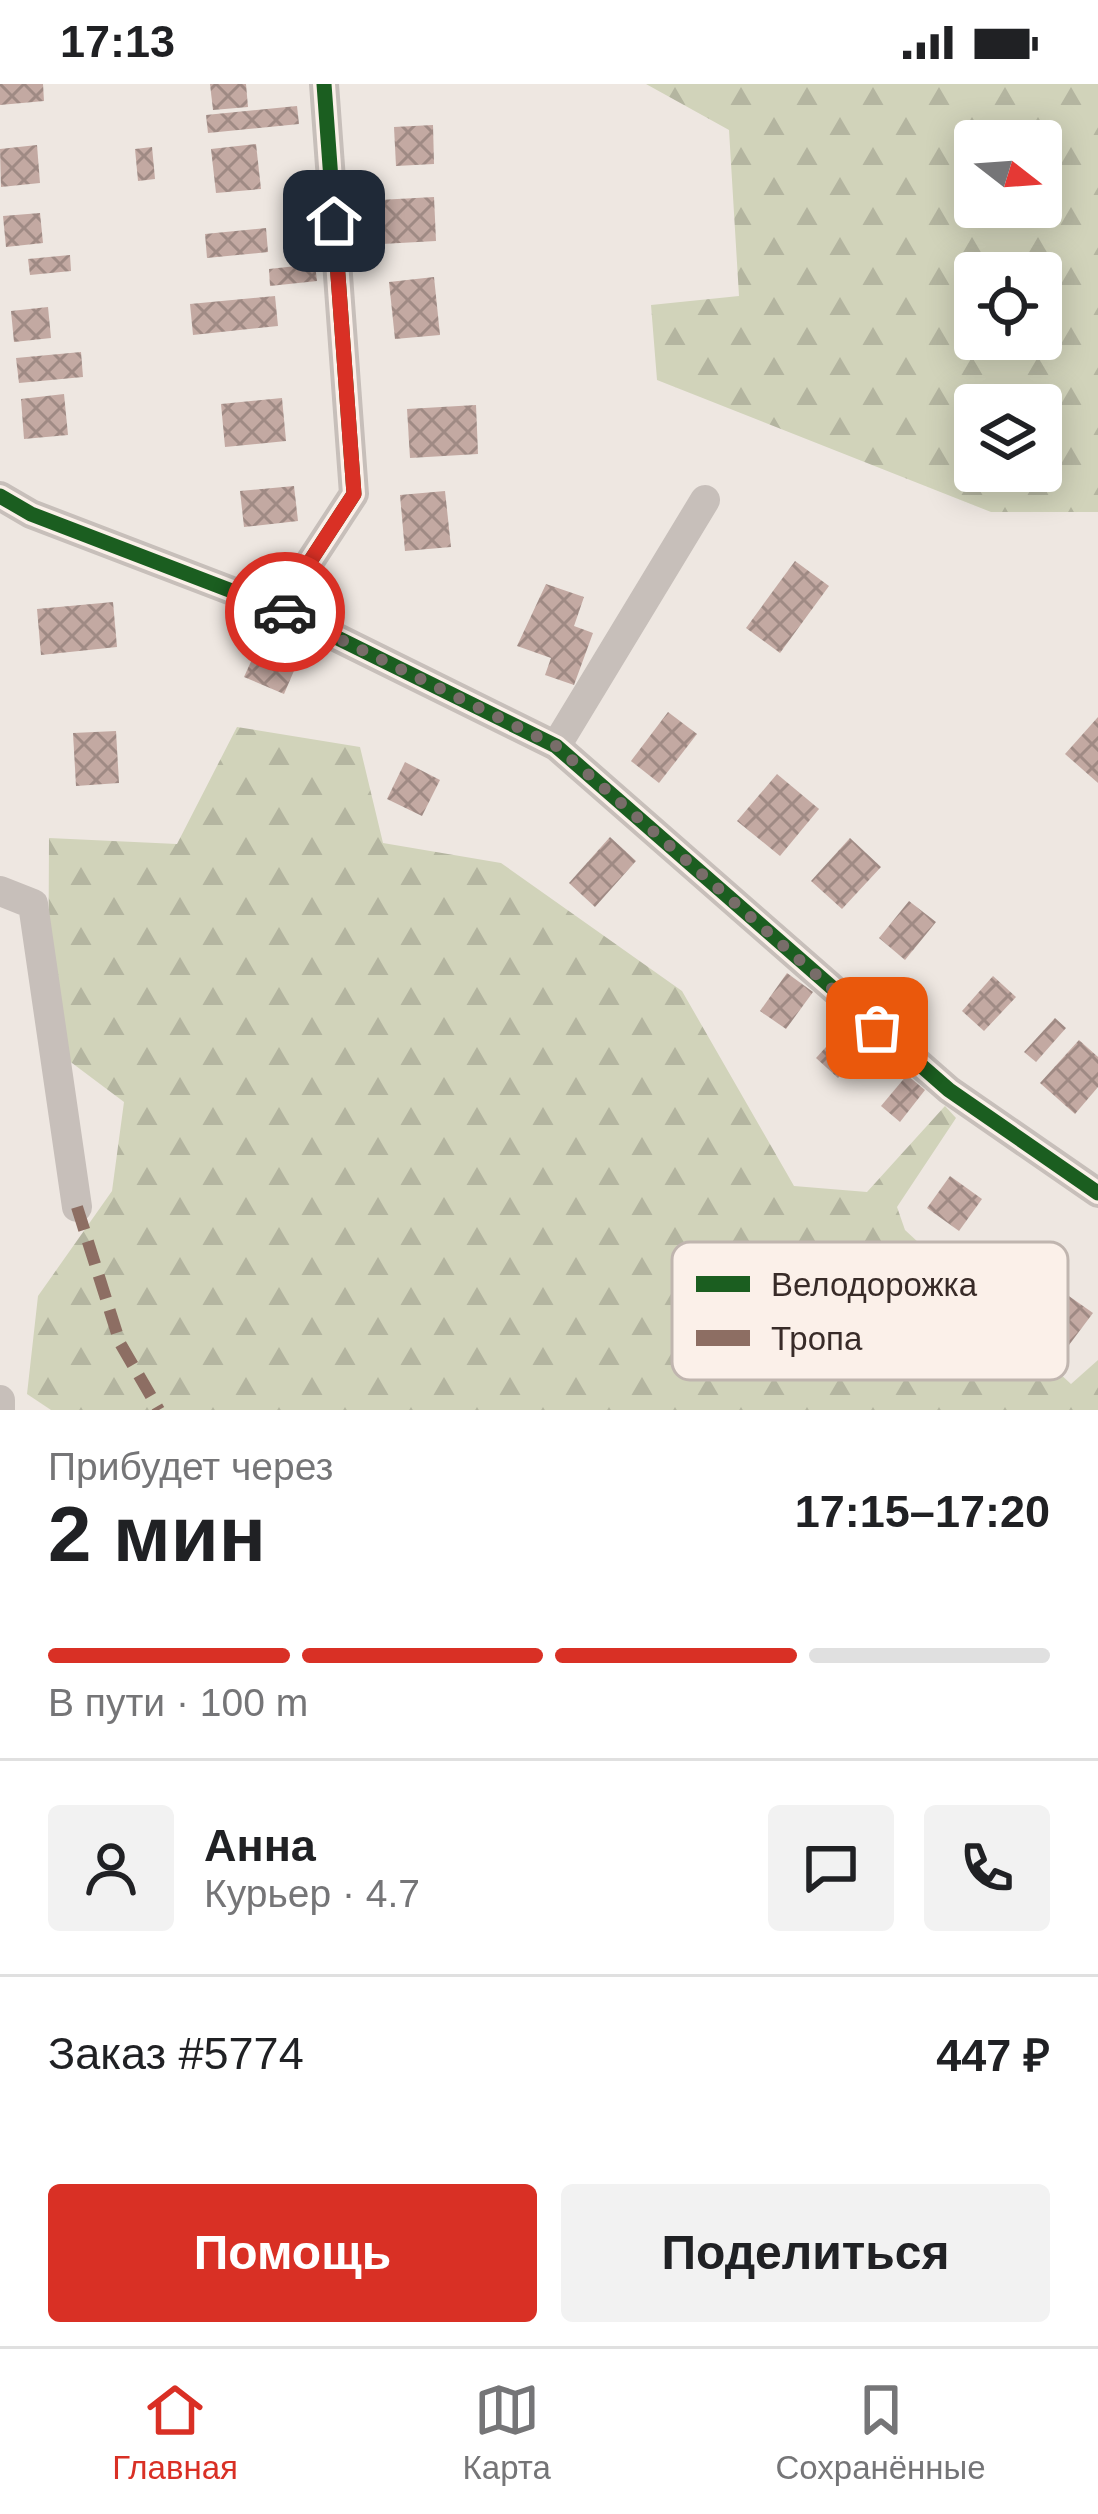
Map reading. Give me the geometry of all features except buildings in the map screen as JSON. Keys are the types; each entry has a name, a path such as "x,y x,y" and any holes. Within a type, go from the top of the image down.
{"street":[{"path":"279,609 354,494 324,84"},
{"path":"0,496 70,530 279,609 556,746 949,1090 1098,1193"},
{"path":"556,746 705,500"},
{"path":"0,891 33,904 76,1207"},
{"path":"0,1400 0,1410"}],"green space":[{"path":"646,84 1098,84 1098,512 991,512 657,380 651,305 739,296 729,130"},
{"path":"237,727 360,747 383,843 501,863 682,991 794,1186 867,1192 945,1106 956,1118 897,1207 905,1230 918,1242 672,1242 672,1380 1067,1380 1071,1384 1098,1360 1098,1410 51,1410 27,1394 38,1296 112,1191 124,1102 48,1045 49,838 177,844"}],"marked path":[{"path":"77,1207 120,1343 159,1410"}],"cycle path":[{"path":"279,609 354,494 324,84"},
{"path":"0,496 31,514 279,609 556,746 949,1090 1098,1193"}],"way so far":[{"path":"285,612 556,746 877,1028"}],"route":[{"path":"285,612 279,609 354,494 334,221"}]}
